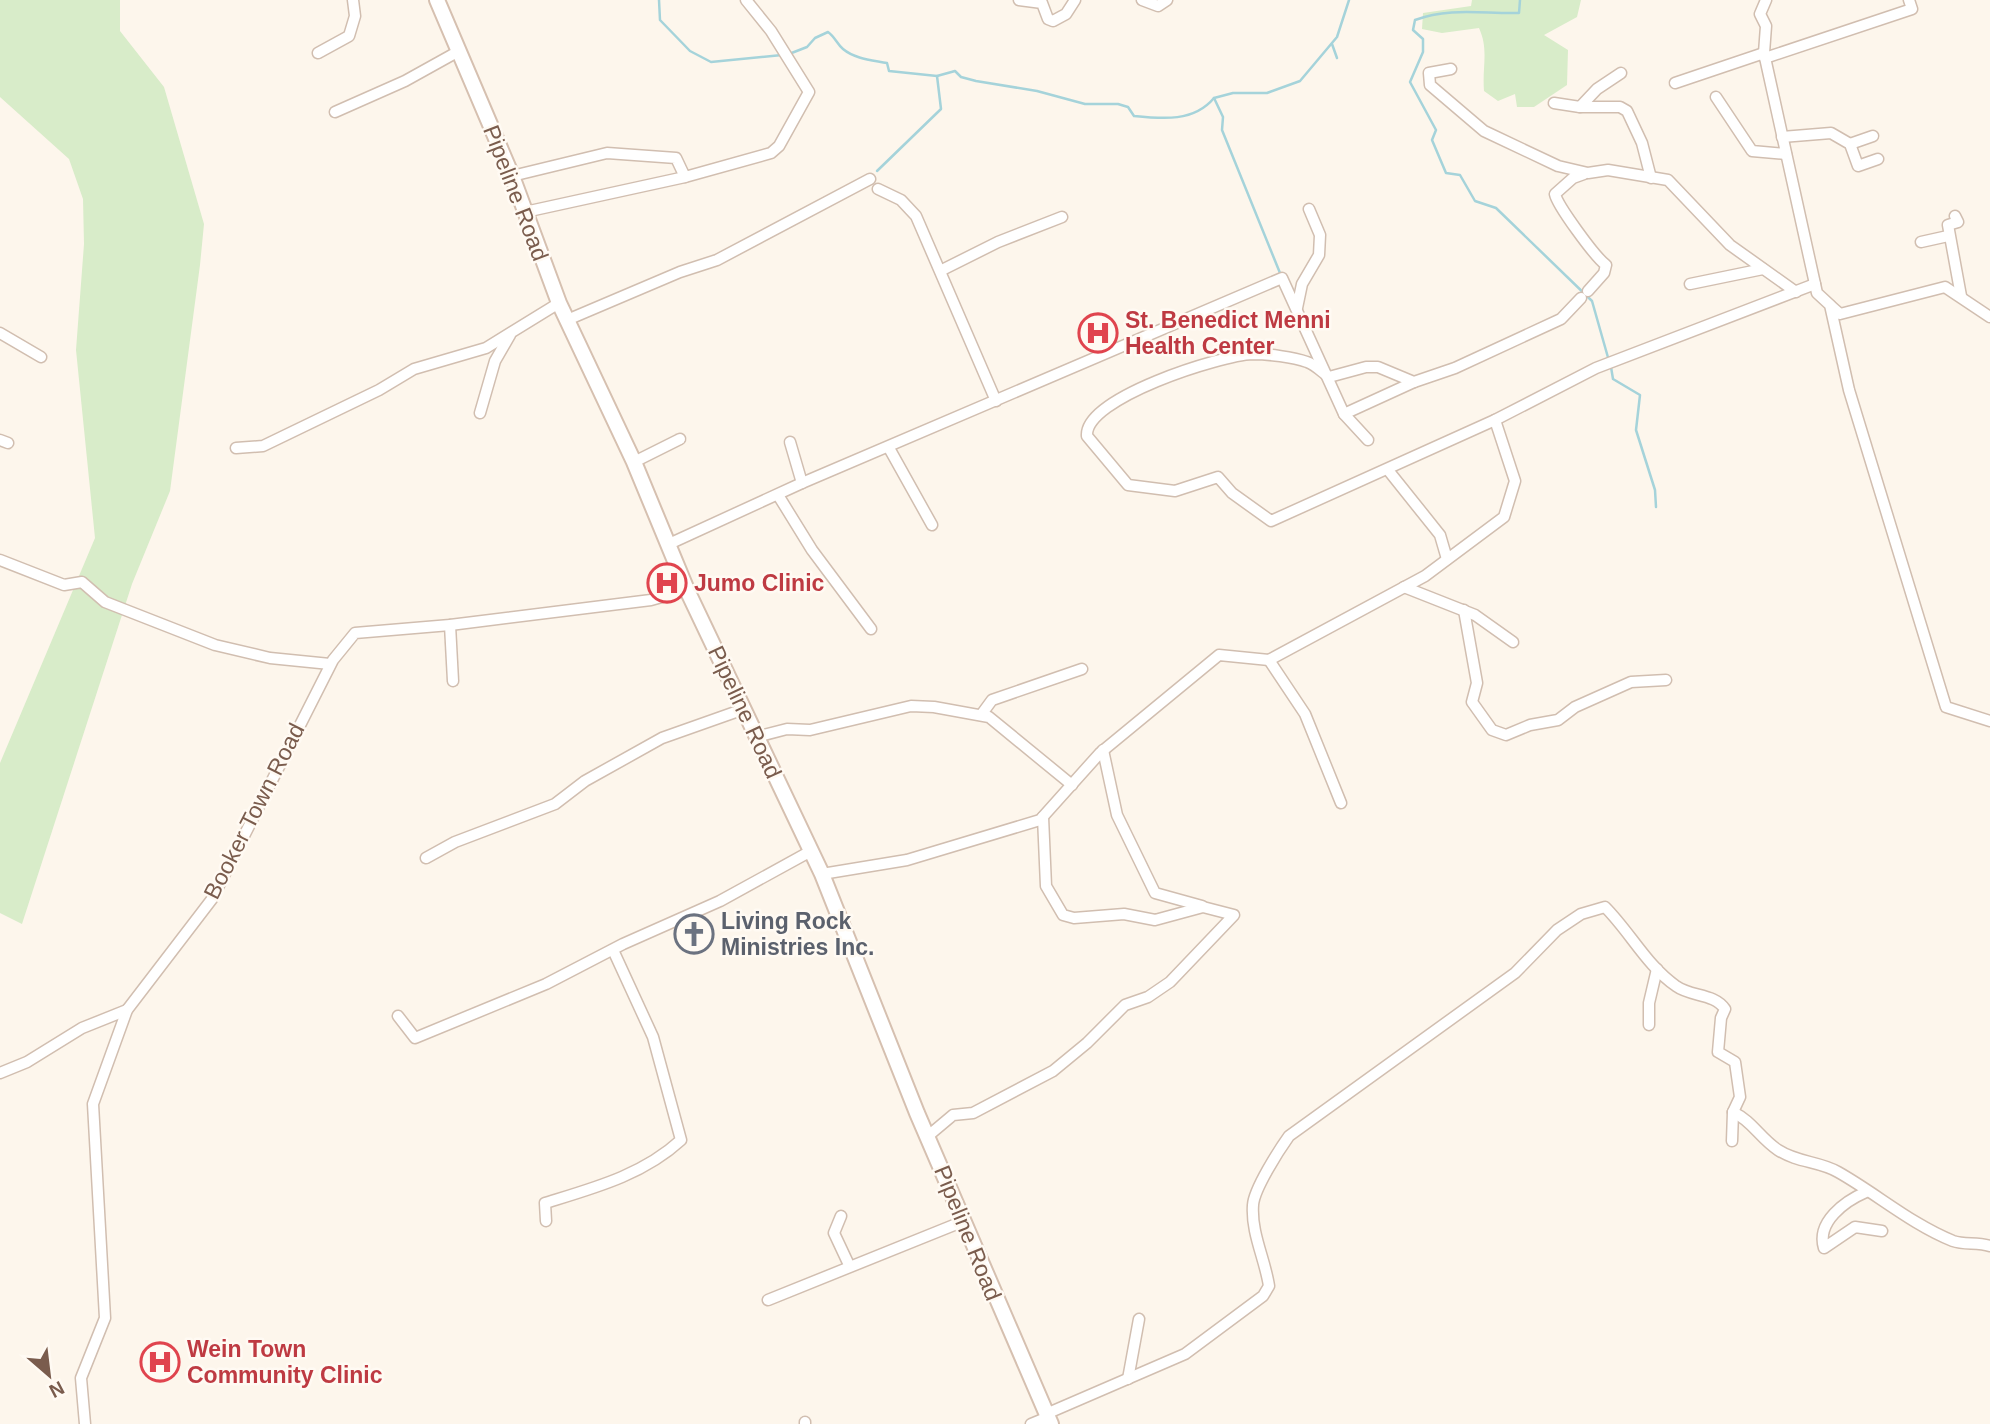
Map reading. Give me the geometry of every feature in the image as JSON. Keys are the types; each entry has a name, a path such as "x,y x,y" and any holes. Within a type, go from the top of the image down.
{"street":[{"path":"318,53 349,36 355,16 353,0"},
{"name":"Pipeline Road","path":"438,0 512,176 559,303 634,462 687,590 822,874 928,1136 1048,1418"},
{"path":"525,212 764,157 779,146 809,92 782,47 746,0"},
{"path":"1019,0 1042,3 1048,19 1053,21 1066,14 1075,0"},
{"path":"1142,0 1158,6 1167,0"},
{"path":"1766,0 1760,14 1766,26 1764,55 1819,297 1840,314 1894,303 1944,287 1990,317"},
{"path":"1675,83 1912,9 1909,0"},
{"path":"335,112 405,81 459,51"},
{"path":"1451,69 1429,73 1430,85 1484,131 1558,166 1588,173"},
{"path":"1580,107 1597,89 1621,73"},
{"path":"1716,97 1752,151 1786,153"},
{"path":"1554,103 1580,107 1620,107 1627,111 1642,144 1651,178"},
{"path":"1782,137 1831,133 1850,144 1858,166 1878,159"},
{"path":"1850,144 1873,136"},
{"path":"512,176 607,153 676,158 685,177"},
{"path":"1344,414 1414,382 1455,368 1561,319 1604,273 1606,265 1597,258 1576,224 1561,208 1555,194 1573,178 1588,173 1608,170 1668,180 1730,245 1797,292"},
{"path":"567,320 680,272 717,260 870,179"},
{"path":"878,189 909,206 942,270 996,401"},
{"path":"1297,309 1302,284 1319,255 1320,235 1309,209"},
{"path":"1955,216 1958,222 1948,225 1948,236 1961,296"},
{"path":"942,270 998,242 1062,217"},
{"path":"1921,242 1948,236"},
{"path":"1690,284 1763,269"},
{"path":"669,544 802,483 1282,278 1344,414 1368,440"},
{"path":"1329,377 1308,362 1272,355 1231,356 1142,386 1099,413 1090,422 1087,436 1128,485 1175,491 1218,477 1232,494 1271,521 1495,420 1596,368 1815,284"},
{"path":"236,448 262,446 379,390 414,369 486,348 510,335 530,318 559,303"},
{"path":"1830,305 1849,390 1946,707 1990,721"},
{"path":"0,333 41,358"},
{"path":"480,412 495,361 510,335"},
{"path":"1329,377 1366,366 1378,367 1414,382"},
{"path":"822,874 907,860 1042,817 1103,750 1219,655 1269,660 1404,587 1447,559 1504,517 1515,481 1495,420"},
{"path":"634,462 680,439"},
{"path":"790,442 802,483"},
{"path":"889,447 932,525"},
{"path":"1388,470 1440,535 1447,559"},
{"path":"778,495 812,550 871,629"},
{"path":"0,560 64,585 82,582 105,602 168,624 215,645 270,658 330,664"},
{"path":"1404,587 1464,610 1513,642"},
{"name":"Booker Town Road","path":"85,1424 81,1378 105,1318 93,1104 127,1010 212,899 330,664 355,633 450,625 642,601 687,590"},
{"path":"1464,610 1477,682 1472,702 1492,730 1506,735 1530,725 1558,720 1575,707 1631,682 1666,680"},
{"path":"450,625 453,681"},
{"path":"1269,660 1305,714 1341,803"},
{"path":"981,715 992,700 1082,669"},
{"path":"757,737 787,729 810,730 911,706 981,715 989,717 1072,785"},
{"path":"426,858 455,842 555,804 585,781 662,738 744,709"},
{"path":"928,1136 953,1115 973,1113 1007,1093 1037,1082 1087,1044 1125,1005 1148,997 1170,982 1234,915 1155,893 1117,815 1103,750"},
{"path":"1042,817 1046,886 1063,915 1074,918 1124,914 1155,920 1203,907"},
{"path":"1027,823 1041,833"},
{"path":"398,1016 415,1038 451,1025 720,901 811,851"},
{"path":"1031,1424 1185,1354 1263,1296 1269,1286 1258,1245 1252,1203 1276,1154 1289,1136 1515,973 1557,930 1581,914 1605,907 1657,969 1678,988 1719,1001 1725,1009 1720,1018 1718,1052 1735,1062 1739,1076 1740,1097 1733,1112 1732,1142"},
{"path":"546,1221 545,1203 626,1176 660,1159 681,1140 653,1037 612,950"},
{"path":"1649,1024 1649,1003 1657,969"},
{"path":"0,1073 27,1062 82,1028 127,1010"},
{"path":"1733,1112 1748,1119 1778,1150 1803,1163 1819,1164 1838,1171 1866,1192 1957,1243 1975,1242 1990,1246"},
{"path":"1866,1192 1847,1200 1825,1226 1822,1245 1824,1248 1855,1227 1882,1231"},
{"path":"841,1216 834,1233 849,1265"},
{"path":"768,1300 849,1265 964,1221"},
{"path":"1128,1379 1139,1318"}],"green space":[{"path":"0,0 120,0 120,31 164,87 204,224 170,491 132,584 22,924 0,913 0,763 95,538 76,350 84,244 83,199 69,159 0,97"},
{"path":"1472,0 1581,0 1577,17 1544,35 1568,50 1567,85 1534,107 1517,107 1515,94 1498,101 1484,91 1484,51 1479,28 1442,33 1422,29 1423,13 1471,6"}],"waterway":[{"path":"659,0 660,20 690,51 711,62 782,55"},
{"path":"1280,273 1222,130 1223,117 1214,98 1233,93 1267,93 1300,81 1337,37 1349,0"},
{"path":"1520,0 1519,13 1454,12 1415,20 1413,30 1423,39 1423,52 1410,82 1436,130 1432,140 1446,173 1460,175 1475,201 1496,208 1592,301 1609,361"},
{"path":"789,54 807,47 815,38 828,32 848,52 864,59 887,63 889,71 937,76 955,71 961,77 976,81 1037,91 1085,104 1118,104 1128,107 1134,116 1167,118 1188,115 1206,106 1214,98"},
{"path":"1332,44 1337,58"},
{"path":"877,171 941,109 937,76"},
{"path":"1611,367 1613,379 1640,395 1636,430 1655,490 1656,507"}],"place":[{"name":"St. Benedict Menni Health Center","path":"1098,333"},
{"name":"Jumo Clinic","path":"667,583"},
{"name":"Living Rock Ministries Inc.","path":"694,934"},
{"name":"Wein Town Community Clinic","path":"160,1362"}]}
